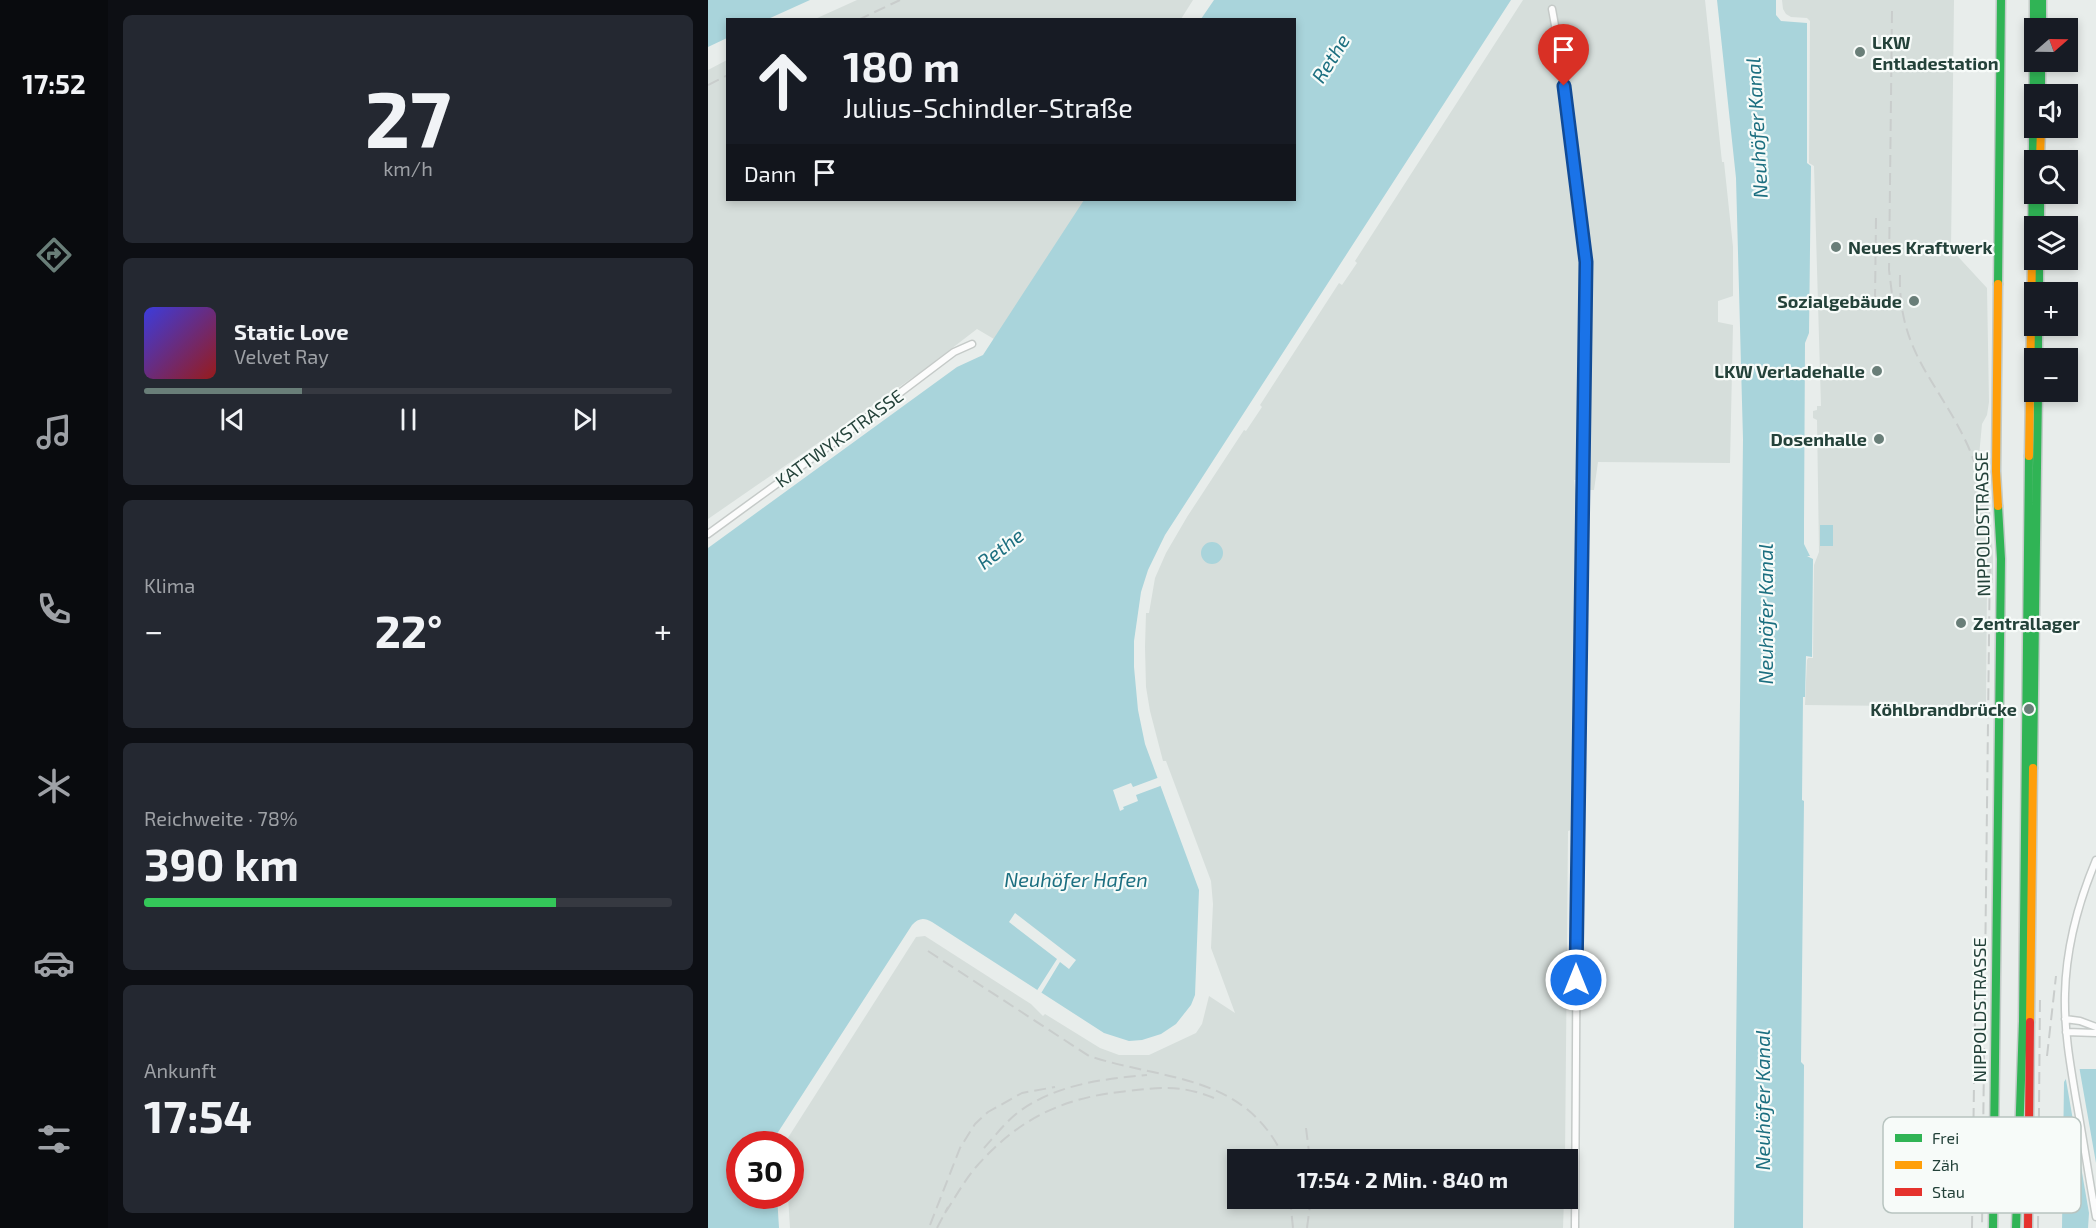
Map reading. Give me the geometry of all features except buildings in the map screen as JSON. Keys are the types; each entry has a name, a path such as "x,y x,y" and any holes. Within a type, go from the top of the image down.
{"main road":[{"name":"NIPPOLDSTRASSE","path":"1995,1117 2001,559 1996,471 2001,0"},
{"path":"2034,0 2034,18"},
{"path":"2042,0 2042,18"},
{"path":"2020,1117 2023,1033 2034,72"},
{"path":"2029,1117 2038,402"},
{"name":"NIPPOLDSTRASSE","path":"1994,1213 1994,1228"},
{"path":"2016,1228 2017,1213"},
{"path":"2028,1213 2028,1228"}],"street":[{"path":"1552,9 1562,64 1586,262 1578,787 1575,1228"},
{"name":"KATTWYKSTRASSE","path":"708,534 954,352 972,344"},
{"path":"2079,1117 2066,1032 2066,981 2073,930 2082,894 2096,860"},
{"path":"2065,1019 2080,1021 2096,1028"},
{"path":"2066,1032 2096,1033"},
{"path":"2081,1129 2096,1217"}],"shaded area":[{"path":"857,0 1193,0 1182,18 817,18"},
{"path":"1523,0 1705,0 1733,247 1733,296 1718,301 1718,322 1733,325 1730,463 1598,462 1594,490 1578,490 1579,480 1574,480 1576,495 1571,830 1568,831 1565,1149 1227,1149 1227,1209 1564,1209 1563,1228 790,1228 789,1209 804,1209 804,1131 792,1131 916,937 925,936 1031,1004 1043,1016 1045,1014 1100,1048 1119,1055 1149,1055 1196,1033 1202,1024 1209,996 1235,1013 1211,948 1213,904 1211,881 1166,761 1163,761 1150,711 1146,687 1146,613 1149,613 1155,578 1166,553 1187,517 1244,430 1246,431 1262,407 1260,405 1339,283 1342,285 1357,263 1355,261"},
{"path":"1782,0 1954,0 1951,249 1987,288 1989,402 1987,415 1982,424 1979,456 1982,478 1989,495 1993,557 1993,583 1987,583 1986,707 1805,705 1807,660 1813,658 1814,565 1819,552 1817,420 1813,418 1813,411 1817,410 1817,406 1821,406 1814,166 1809,163 1810,21 1807,18 1791,17 1786,14"},
{"path":"726,61 726,201 1088,201 999,342 977,329 925,369 708,519 708,70"}],"water":[{"path":"708,0 810,0 770,18 726,18 726,38 708,47"},
{"path":"1214,0 1511,0 1165,535 1148,570 1141,592 1134,641 1138,710 1145,744 1199,890 1195,995 1191,1005 1176,1024 1161,1034 1142,1040 1129,1041 1104,1033 932,922 926,919 919,920 912,925 779,1131 726,1131 726,1209 778,1209 779,1228 708,1228 708,548 957,367 983,355 1083,201 1296,201 1296,18 1202,18"},
{"name":"Neuhöfer Kanal","path":"1717,0 1776,0 1776,15 1781,21 1807,23 1807,163 1811,166 1809,333 1805,343 1804,544 1810,556 1807,556 1813,559 1812,657 1806,656 1805,697 1803,697 1801,1062 1804,1065 1803,1228 1734,1228 1743,439 1736,178"},
{"path":"1820,525 1833,525 1833,546 1820,546"},
{"path":"1212,542 1220,545 1223,553 1220,561 1212,564 1204,561 1201,553 1204,545"},
{"path":"2080,1069 2096,1069 2096,1228 2062,1228 2062,1213 2081,1213 2081,1117 2064,1117 2064,1082 2069,1074"}],"pier":[{"path":"1160,777 1163,785 1136,795 1138,801 1123,807 1124,809 1120,811 1113,790 1131,783 1133,787"},
{"path":"1015,913 1076,960 1069,969 1060,962 1040,995 1036,992 1057,959 1009,922"},
{"path":"2079,1066 2096,1163 2096,1228 2088,1228 2089,1213 2081,1167 2081,1117 2072,1117 2065,1074"}],"railway":[{"path":"862,18 900,0"},
{"path":"1892,11 1889,270 1894,310"},
{"path":"708,85 726,76"},
{"path":"1875,301 1876,218"},
{"path":"1900,275 1901,302 1913,347 1957,423 1973,459 1984,499 1990,553 1983,1117"},
{"path":"928,951 1089,1056 1174,1077 1226,1095 1249,1111 1268,1132 1278,1149"},
{"path":"2047,1056 2056,976"},
{"path":"2039,1117 2040,995"},
{"path":"1974,1117 1975,1012"},
{"path":"984,1148 1016,1114 1046,1096 1095,1081 1147,1075"},
{"path":"930,1225 960,1148 975,1124 988,1112 1022,1093 1055,1087"},
{"path":"945,1213 972,1172 992,1150 1009,1135 1044,1113 1063,1105 1105,1094 1151,1089 1181,1089 1214,1098"},
{"path":"1306,1128 1309,1149"},
{"path":"937,1228 948,1207"},
{"path":"1291,1209 1293,1228"},
{"path":"1307,1228 1310,1209"},
{"path":"1972,1213 1972,1228"},
{"path":"1982,1213 1982,1228"},
{"path":"2038,1213 2038,1228"}],"traffic: fast":[{"path":"1998,284 2001,0"},
{"path":"2034,0 2034,18"},
{"path":"2042,0 2042,18"},
{"path":"2032,216 2034,72"},
{"path":"2041,72 2041,84"},
{"path":"2040,204 2040,216"},
{"path":"2039,270 2039,282"},
{"path":"2038,336 2038,348"},
{"path":"2033,768 2038,402"},
{"path":"2020,1117 2023,1021 2029,456"},
{"path":"1994,1117 2001,559 1998,506"},
{"path":"1993,1213 1993,1228"},
{"path":"2016,1228 2017,1213"}],"traffic: slow":[{"path":"2040,150 2041,138"},
{"path":"2029,456 2032,270"},
{"path":"1998,284 1996,471 1998,506"},
{"path":"2030,1022 2033,768"}],"traffic: jam":[{"path":"2029,1117 2030,1022"},
{"path":"2028,1213 2028,1228"}],"place":[{"name":"LKW Entladestation","path":"1860,52"},
{"name":"Neues Kraftwerk","path":"1836,247"},
{"name":"Sozialgebäude","path":"1914,301"},
{"name":"LKW Verladehalle","path":"1877,371"},
{"name":"Dosenhalle","path":"1879,439"},
{"name":"Zentrallager","path":"1961,623"},
{"name":"Köhlbrandbrücke","path":"2029,709"}],"route":[{"path":"1564,86 1586,262 1578,700 1576,980"}],"water label":[{"name":"Rethe","path":"1330,58"},
{"name":"Rethe","path":"1000,548"},
{"name":"Neuhöfer Hafen","path":"1076,879"}]}
